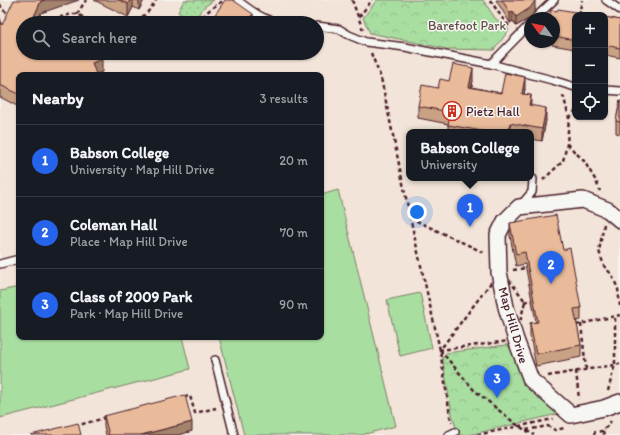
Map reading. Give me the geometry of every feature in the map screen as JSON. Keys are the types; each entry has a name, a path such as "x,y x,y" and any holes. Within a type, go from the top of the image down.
{"street":[{"path":"519,207 583,200 608,210 620,220"},
{"name":"Map Hill Drive","path":"519,207 505,221 498,235 499,266 506,307 516,340 531,380 576,414"},
{"path":"576,414 604,408 620,402"}],"lane":[{"path":"237,0 260,16"},
{"path":"541,12 554,0"},
{"path":"606,0 620,10"},
{"path":"324,27 339,29 366,42 405,47 491,64 552,80 572,87"},
{"path":"491,64 524,29"},
{"path":"608,90 620,91"},
{"path":"519,207 532,192 533,181"},
{"path":"0,264 16,260"},
{"path":"215,360 234,435"}],"path":[{"path":"77,14 86,0"},
{"path":"144,16 156,0"},
{"path":"203,16 210,8 224,0"},
{"path":"352,0 362,26"},
{"path":"359,17 372,0"},
{"path":"490,0 506,23 519,34"},
{"path":"580,12 582,0"},
{"path":"0,4 2,9 13,16"},
{"path":"61,16 77,14 81,16"},
{"path":"366,42 381,78 440,350 452,434"},
{"path":"543,180 563,161 567,144 569,118 564,98 552,80"},
{"path":"569,118 572,114"},
{"path":"410,217 499,266 440,350"},
{"path":"575,326 620,315"},
{"path":"604,408 615,364 615,316"},
{"path":"581,324 586,369"},
{"path":"440,350 516,340"},
{"path":"440,350 474,390 517,425 534,435"},
{"path":"531,380 620,364"},
{"path":"477,435 517,425 576,414 576,371"},
{"path":"182,398 190,396 195,413 226,405"},
{"path":"70,427 107,417"},
{"path":"603,431 604,435"}],"shaded area":[{"path":"0,0 620,0 620,435 0,435"}],"green space":[{"path":"184,0 214,0 204,7 197,16 183,16 178,12"},
{"name":"Barefoot Park","path":"377,0 483,0 495,18 509,30 494,50 447,49 370,33 363,18"},
{"path":"338,190 396,426 361,435 244,435 220,340 324,340 324,194"},
{"path":"16,288 16,340 183,340 190,369 0,418 0,291"},
{"path":"420,293 432,348 400,356 387,300"},
{"path":"513,344 562,413 469,435 458,435 452,414 442,357 446,353"}],"building":[{"path":"14,0 45,0 41,1 34,16 16,16 16,60 100,60 92,63 95,72 16,72 16,93 0,85 0,18 2,25"},
{"path":"119,0 130,0 128,4"},
{"path":"225,0 233,0 253,14 251,16 214,16"},
{"path":"502,0 535,1 530,8 516,17 513,11 510,13"},
{"path":"558,9 576,12 572,12 572,39 560,37 560,12 550,12 551,10 557,11"},
{"path":"608,18 620,20 620,48 608,46"},
{"name":"Pietz Hall","path":"453,64 473,68 469,87 495,92 501,93 505,73 525,77 522,94 531,95 529,105 546,108 542,129 510,123 509,129 471,129 448,125 450,112 418,106 422,85 438,88 440,79 449,81"},
{"path":"620,100 620,122 616,121"},
{"path":"556,215 563,250 570,248 581,308 574,309 581,345 536,354 530,323 538,322 525,252 516,254 510,223"},
{"path":"185,395 192,422 141,435 109,435 104,416"},
{"path":"78,423 81,435 31,435"}],"place":[{"name":"Pietz Hall","path":"452,111"},
{"name":"Babson College","path":"470,227"},
{"name":"Coleman Hall","path":"551,284"},
{"name":"Class of 2009 Park","path":"497,398"}]}
